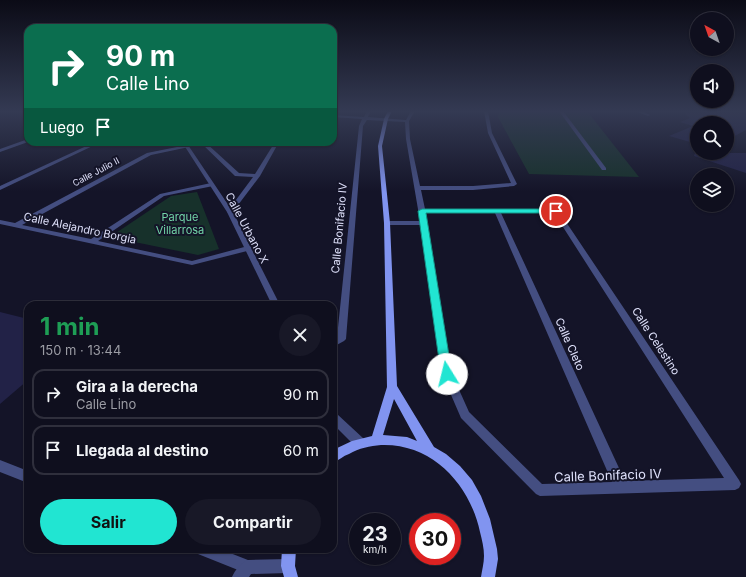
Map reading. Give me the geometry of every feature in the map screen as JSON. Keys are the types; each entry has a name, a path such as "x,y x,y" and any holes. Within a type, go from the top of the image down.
{"main road":[{"path":"376,440 392,387 387,223 380,146 382,138"},
{"path":"392,387 429,450"},
{"path":"337,454 360,443 376,440 403,441 429,450 453,466 473,490 486,521 491,556 488,577"},
{"path":"289,553 290,572"}],"street":[{"name":"Calle Bonifacio IV","path":"337,342 341,339 360,138"},
{"name":"Calle Bonifacio IV","path":"408,138 422,211 447,374 465,415 540,490 735,484"},
{"path":"417,188 473,188 514,184 493,138"},
{"path":"581,138 604,168"},
{"path":"0,151 24,142"},
{"path":"0,188 90,146"},
{"name":"Calle Julio II","path":"17,225 148,154 178,146"},
{"name":"Calle Urbano X","path":"187,146 211,185 230,212 274,301"},
{"name":"Calle Urbano X","path":"206,146 237,175 257,176"},
{"path":"230,212 257,176 275,146"},
{"path":"92,242 162,195 211,185"},
{"path":"422,211 497,211"},
{"name":"Calle Celestino","path":"497,211 556,211 735,484"},
{"name":"Calle Cleto","path":"497,211 621,487"},
{"name":"Calle Alejandro Borgia","path":"0,222 192,263 248,248"},
{"path":"387,223 423,223"},
{"path":"337,421 360,443"},
{"path":"0,466 24,475"},
{"path":"210,553 244,572 290,572"}],"green space":[{"path":"509,138 608,138 639,177 529,174"},
{"name":"Parque Villarrosa","path":"197,192 219,249 198,255 110,237 171,196"}],"building":[{"path":"676,138 690,138 690,142"},
{"path":"734,153 746,153 746,173 706,160 734,160"},
{"path":"0,312 24,318 24,383 0,404"}],"route":[{"path":"447,374 422,211 556,211"}]}
